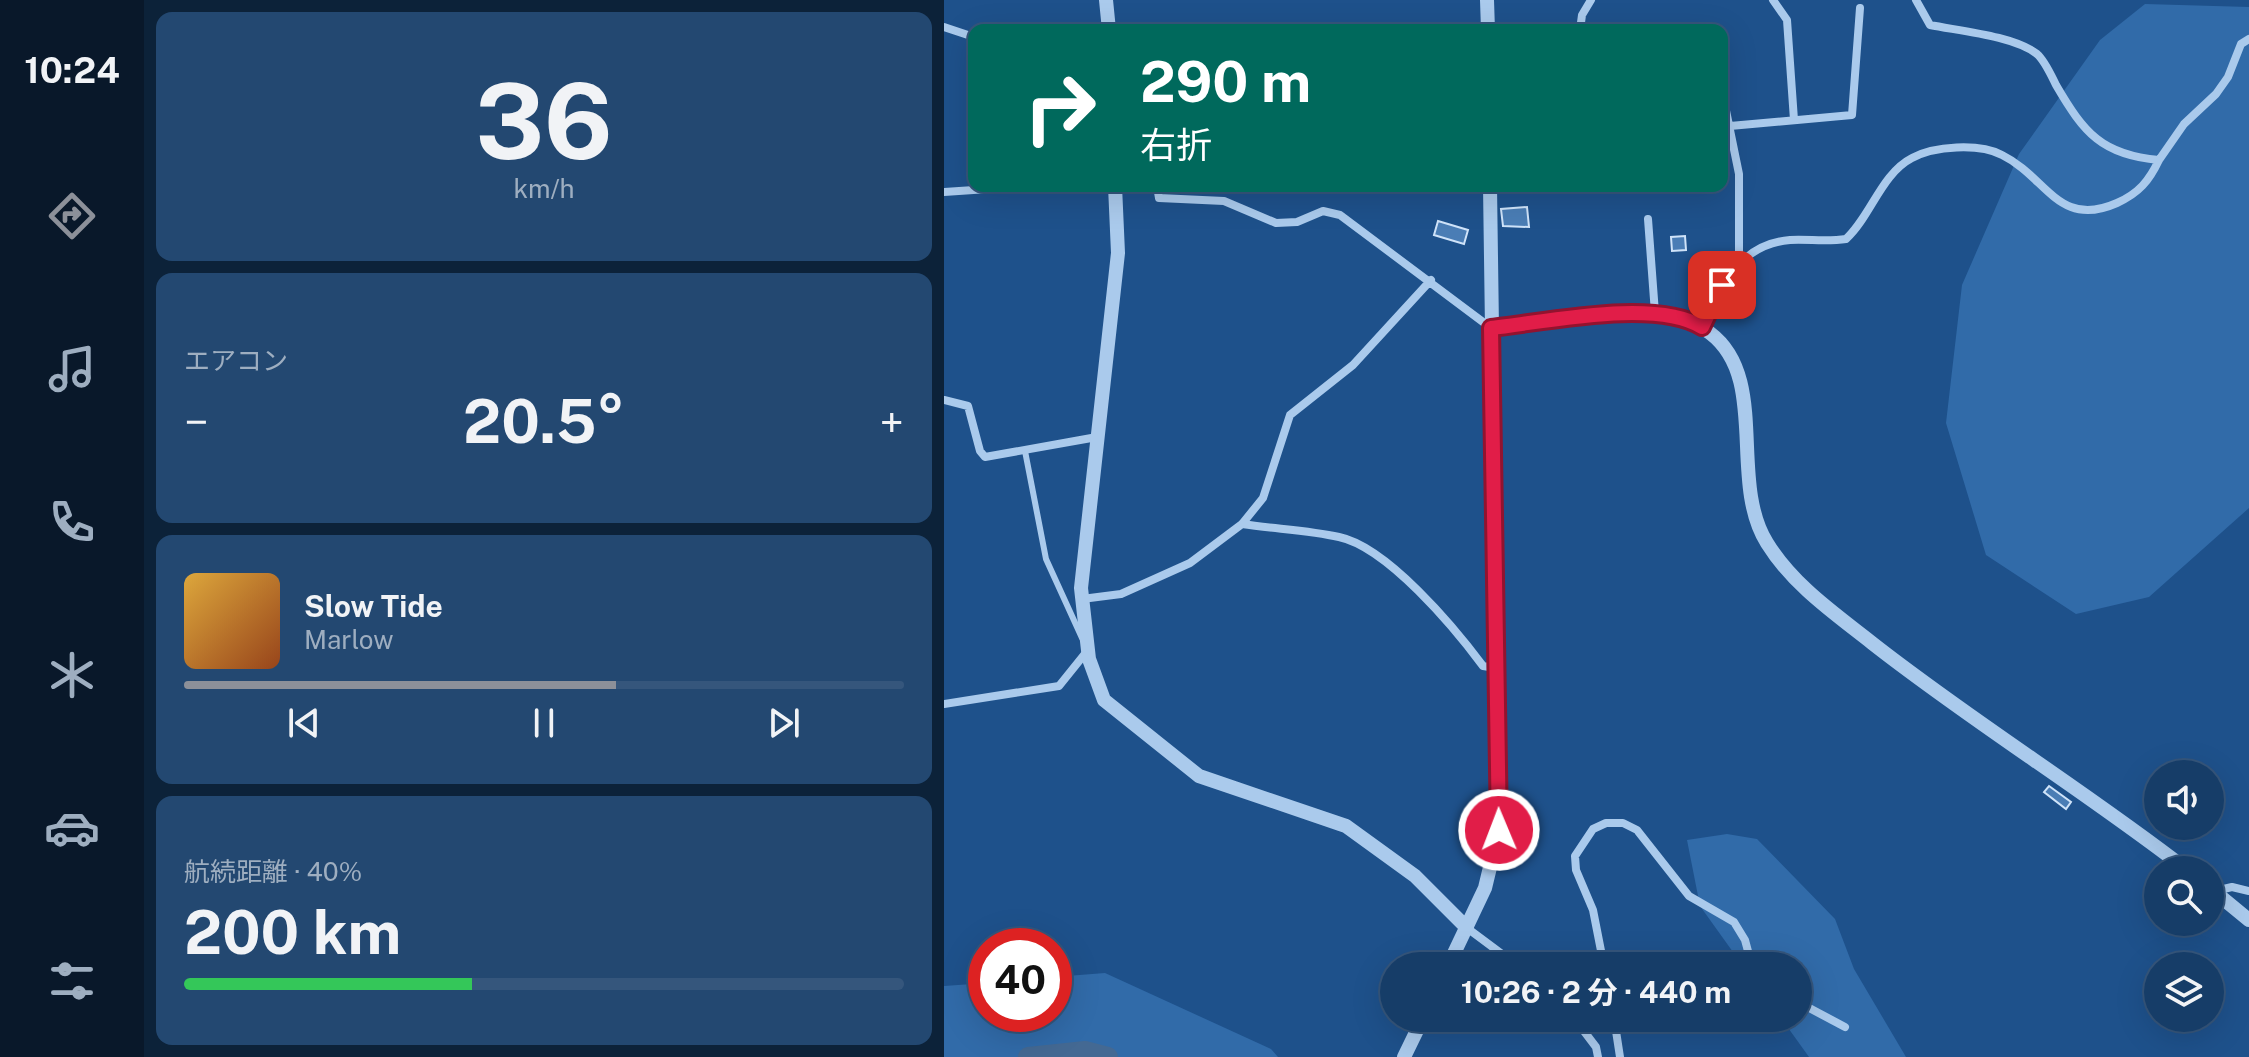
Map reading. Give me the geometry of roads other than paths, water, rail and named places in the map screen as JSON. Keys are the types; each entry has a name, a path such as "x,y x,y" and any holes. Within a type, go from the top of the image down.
{"street":[{"path":"1106,0 1108,24"},
{"path":"1487,0 1488,24"},
{"path":"1581,24 1582,15 1591,0"},
{"path":"1773,0 1787,20 1794,120"},
{"path":"1916,0 1919,11 1930,25 2023,45 2040,56 2076,119 2098,143 2122,153 2159,160"},
{"path":"1730,126 1852,115 1860,8"},
{"path":"944,27 968,35"},
{"path":"1702,327 1722,285 1739,262 1768,244 1846,239 1859,228 1888,181 1909,159 1927,151 1978,149 2002,155 2069,208 2087,212 2133,196 2149,181 2159,160 2184,124 2216,94 2228,77 2241,44 2249,39"},
{"path":"1728,117 1739,174 1739,262"},
{"path":"944,192 968,189"},
{"path":"1115,192 1118,253 1082,599 1088,650 1104,700 1199,776 1346,826 1415,876 1467,928 1499,952"},
{"path":"1158,192 1159,198 1224,201 1276,223 1297,222 1323,211 1340,215 1431,280 1491,328 1655,313 1672,315 1702,327 1724,346 1741,381 1749,501 1766,543 1784,568 1815,598 1916,678 2117,816 2169,856"},
{"path":"1455,952 1485,888 1499,830 1490,192"},
{"path":"1648,219 1655,313"},
{"path":"1082,599 1121,594 1190,563 1242,524 1263,498 1290,415 1353,365 1431,280"},
{"path":"944,400 968,406 980,451 985,457 1097,437"},
{"path":"1242,524 1341,537 1382,557 1428,600 1483,666 1496,668"},
{"path":"944,704 1059,686 1088,650"},
{"path":"1601,952 1593,910 1576,870 1575,856 1593,829 1606,823 1623,823 1637,830 1689,896 1734,922 1748,952"},
{"path":"2224,888 2249,891"},
{"path":"2224,899 2249,920"},
{"path":"1812,1009 1845,1027"},
{"path":"1404,1057 1416,1032"},
{"path":"1585,1032 1596,1047 1598,1057"},
{"path":"1616,1032 1620,1057"}],"lane":[{"path":"1025,451 1046,559 1088,650"}],"waterway":[{"path":"1028,1057 1085,1051 1108,1057"}]}
